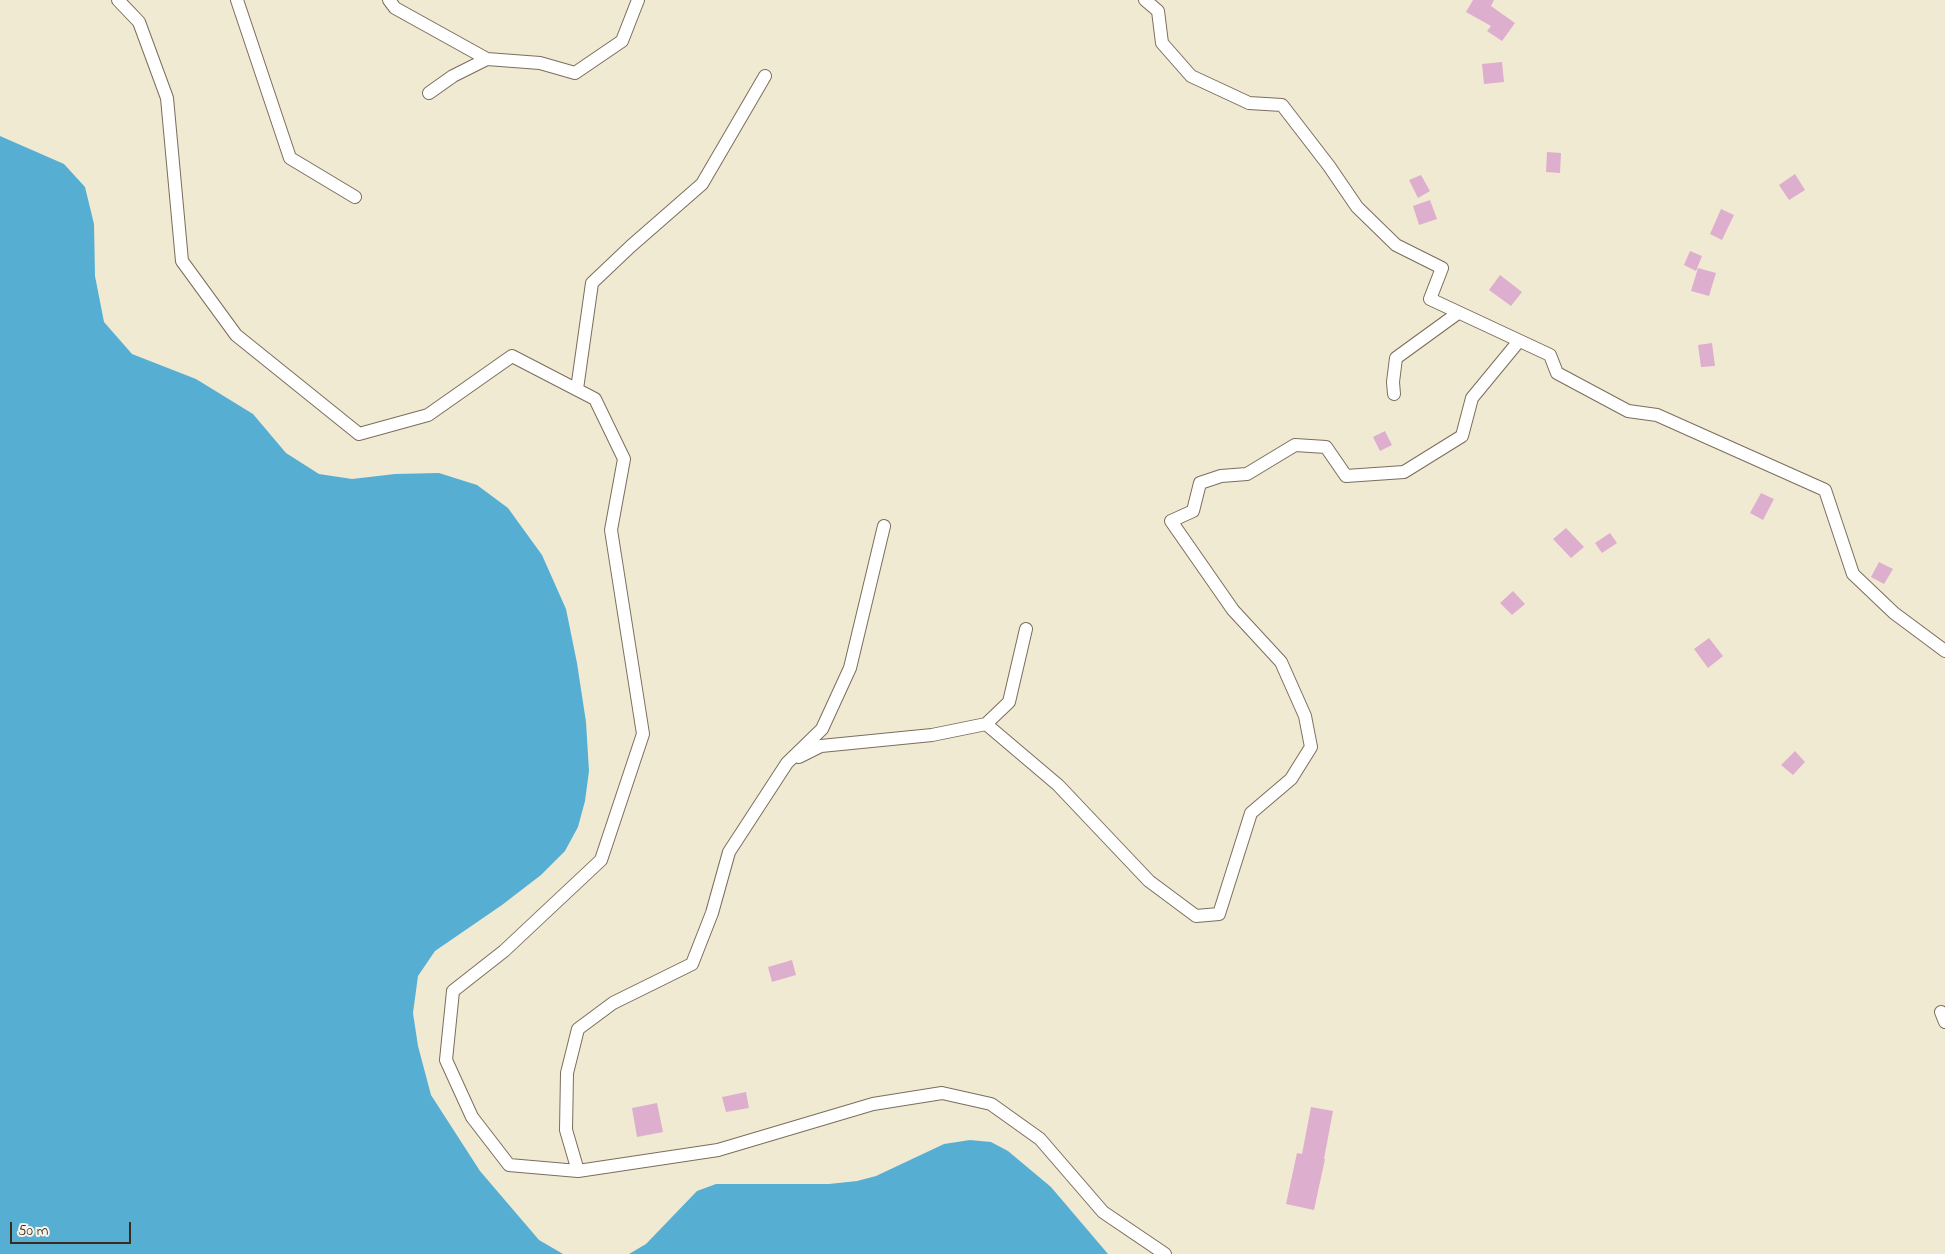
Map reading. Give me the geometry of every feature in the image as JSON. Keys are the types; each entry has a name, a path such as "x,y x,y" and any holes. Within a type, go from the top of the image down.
{"street":[{"path":"118,0 139,22 167,98 182,261 236,335 359,434 428,415 512,356 595,399 624,459 611,530 643,734 601,860 504,951 453,990 446,1060 472,1117 509,1165 578,1171 718,1150 873,1104 942,1093 991,1104 1040,1138 1103,1212 1164,1254"},
{"path":"238,0 290,158 355,197"},
{"path":"389,0 395,8 487,59 540,63 575,73 622,41 638,0"},
{"path":"1145,0 1158,11 1162,43 1191,76 1249,103 1282,105 1329,166 1357,207 1396,246 1442,268 1430,299 1550,355 1556,373 1628,411 1657,415 1825,490 1853,574 1894,612 1945,651"},
{"path":"429,93 453,76 487,59"},
{"path":"577,389 592,283 630,246 702,184 765,76"},
{"path":"1394,394 1393,382 1396,358 1458,312"},
{"path":"986,724 1058,785 1149,881 1196,916 1219,914 1251,813 1291,779 1311,747 1305,716 1281,662 1233,610 1171,521 1193,511 1200,483 1221,476 1247,474 1296,445 1326,448 1346,476 1404,472 1462,436 1472,398 1519,342"},
{"path":"578,1171 566,1130 566,1073 578,1029 612,1003 692,964 712,913 729,852 787,763 822,729 850,668 884,526"},
{"path":"787,763 821,746 932,735 986,724 1009,702 1026,629"}],"water":[{"path":"0,136 64,164 85,187 94,224 95,276 104,322 132,354 196,379 253,414 286,453 319,474 352,479 395,474 439,473 477,485 508,508 542,555 566,609 586,722 589,771 585,801 578,827 565,851 541,875 502,905 435,951 418,976 413,1013 418,1046 431,1095 480,1171 539,1240 563,1254 0,1254"},
{"path":"970,1140 991,1142 1008,1151 1051,1187 1108,1254 629,1254 646,1244 697,1191 716,1184 829,1184 857,1181 876,1176 944,1144"}],"building":[{"path":"1473,0 1494,0 1491,6 1515,23 1502,41 1487,31 1491,26 1466,12"},
{"path":"1502,62 1504,82 1484,84 1482,64"},
{"path":"1547,152 1561,153 1560,173 1546,172"},
{"path":"1795,174 1805,190 1789,200 1779,185"},
{"path":"1421,175 1430,191 1418,198 1409,180"},
{"path":"1430,200 1437,219 1419,225 1413,206"},
{"path":"1721,209 1734,215 1722,240 1710,234"},
{"path":"1690,251 1702,256 1696,271 1684,265"},
{"path":"1698,268 1716,273 1709,296 1691,291"},
{"path":"1500,275 1522,292 1511,306 1489,290"},
{"path":"1712,343 1715,366 1701,367 1698,345"},
{"path":"1385,431 1392,445 1380,451 1373,437"},
{"path":"1761,493 1774,499 1763,520 1750,513"},
{"path":"1566,528 1584,547 1571,558 1553,539"},
{"path":"1610,533 1617,543 1602,553 1595,543"},
{"path":"1879,562 1893,569 1884,584 1871,577"},
{"path":"1513,591 1525,604 1512,615 1500,603"},
{"path":"1709,638 1723,656 1708,668 1694,649"},
{"path":"1795,751 1805,762 1793,775 1781,765"},
{"path":"792,960 796,975 772,982 768,967"},
{"path":"746,1092 749,1108 726,1112 722,1097"},
{"path":"657,1103 663,1132 637,1137 632,1108"},
{"path":"1311,1107 1333,1111 1314,1210 1286,1204 1297,1153 1302,1154"}]}
